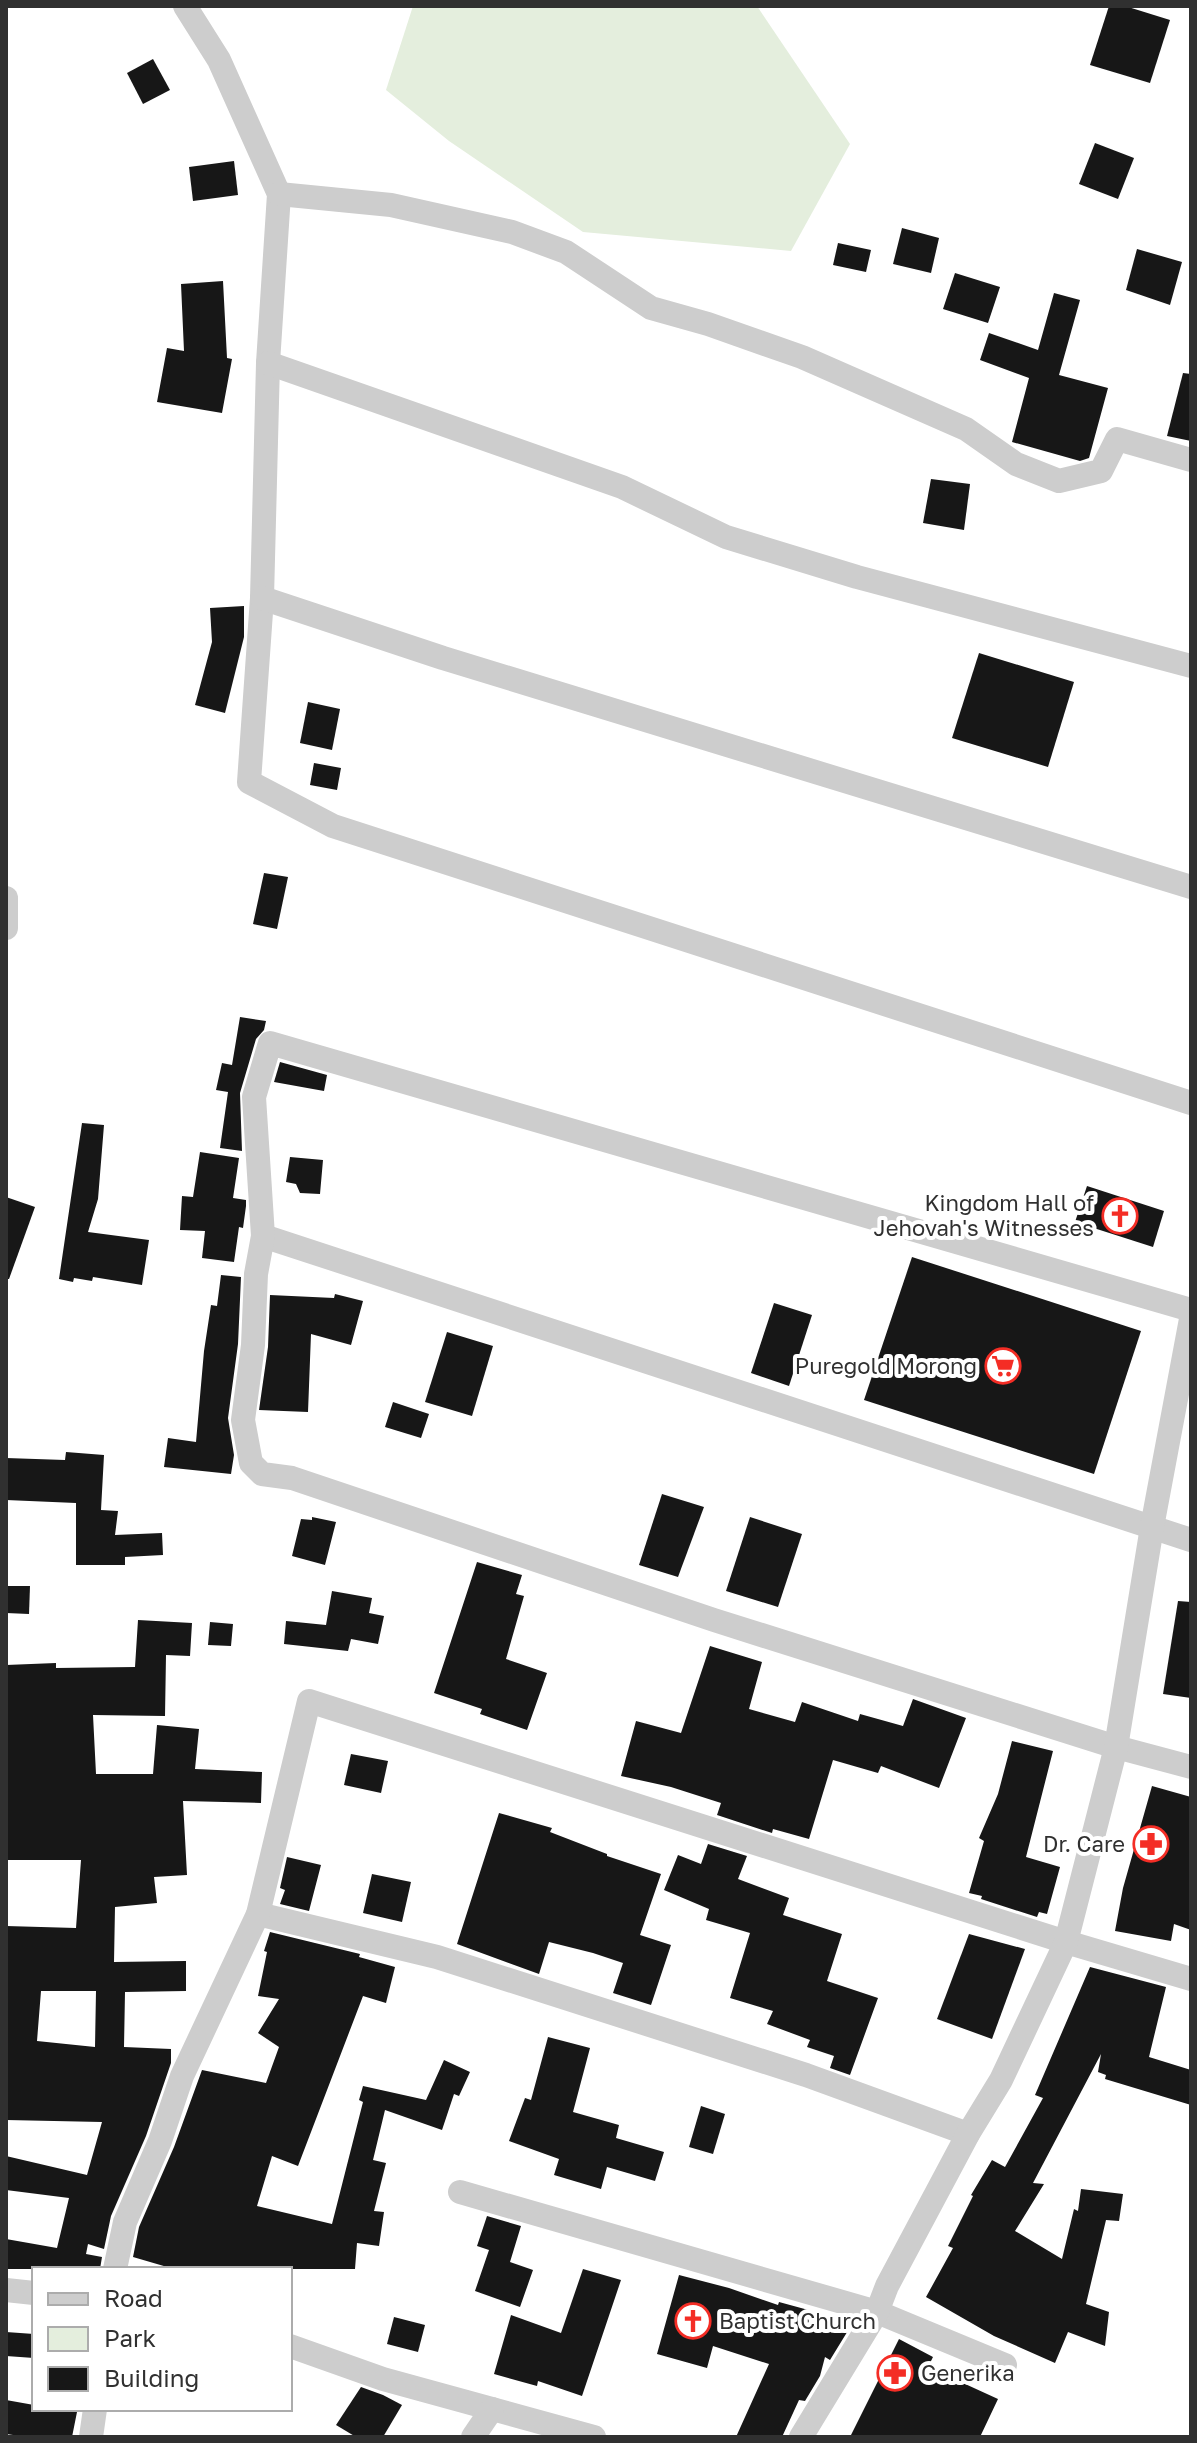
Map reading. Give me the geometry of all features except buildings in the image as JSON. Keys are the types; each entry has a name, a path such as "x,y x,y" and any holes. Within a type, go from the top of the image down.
{"street":[{"path":"185,6 219,60 279,194 268,363 262,598 249,782 333,826 1191,1103"},
{"path":"279,194 391,205 512,232 566,252 651,308 802,357 966,429 1016,464 1059,481 1101,471 1117,439 1191,460"},
{"path":"268,363 622,487 726,537 857,577 1191,666"},
{"path":"262,598 443,658 1191,887"},
{"path":"6,898 6,928"},
{"path":"1191,1310 270,1043 254,1097 263,1236 256,1274 253,1345 243,1420 251,1463 262,1474 292,1478 714,1620 1116,1747 1191,1767"},
{"path":"263,1236 1191,1540"},
{"path":"801,2437 877,2312 887,2286 968,2134 1001,2080 1066,1942 1116,1747 1152,1527 1191,1319"},
{"path":"115,2267 125,2222 160,2141 182,2076 258,1914 309,1701 1191,1979"},
{"path":"258,1914 437,1957 806,2075 968,2134"},
{"path":"460,2192 877,2312 1005,2365"},
{"path":"6,2290 32,2293"},
{"path":"292,2347 383,2379 594,2437"},
{"path":"473,2437 492,2409"},
{"path":"91,2437 95,2411"}],"green space":[{"path":"413,6 757,6 850,144 791,251 583,232 449,141 386,90"}],"place":[{"name":"Kingdom Hall of Jehovah's Witnesses","path":"1120,1216"},
{"name":"Puregold Morong","path":"1003,1366"},
{"name":"Dr. Care","path":"1151,1844"},
{"name":"Baptist Church","path":"693,2321"},
{"name":"Generika","path":"895,2373"}]}
